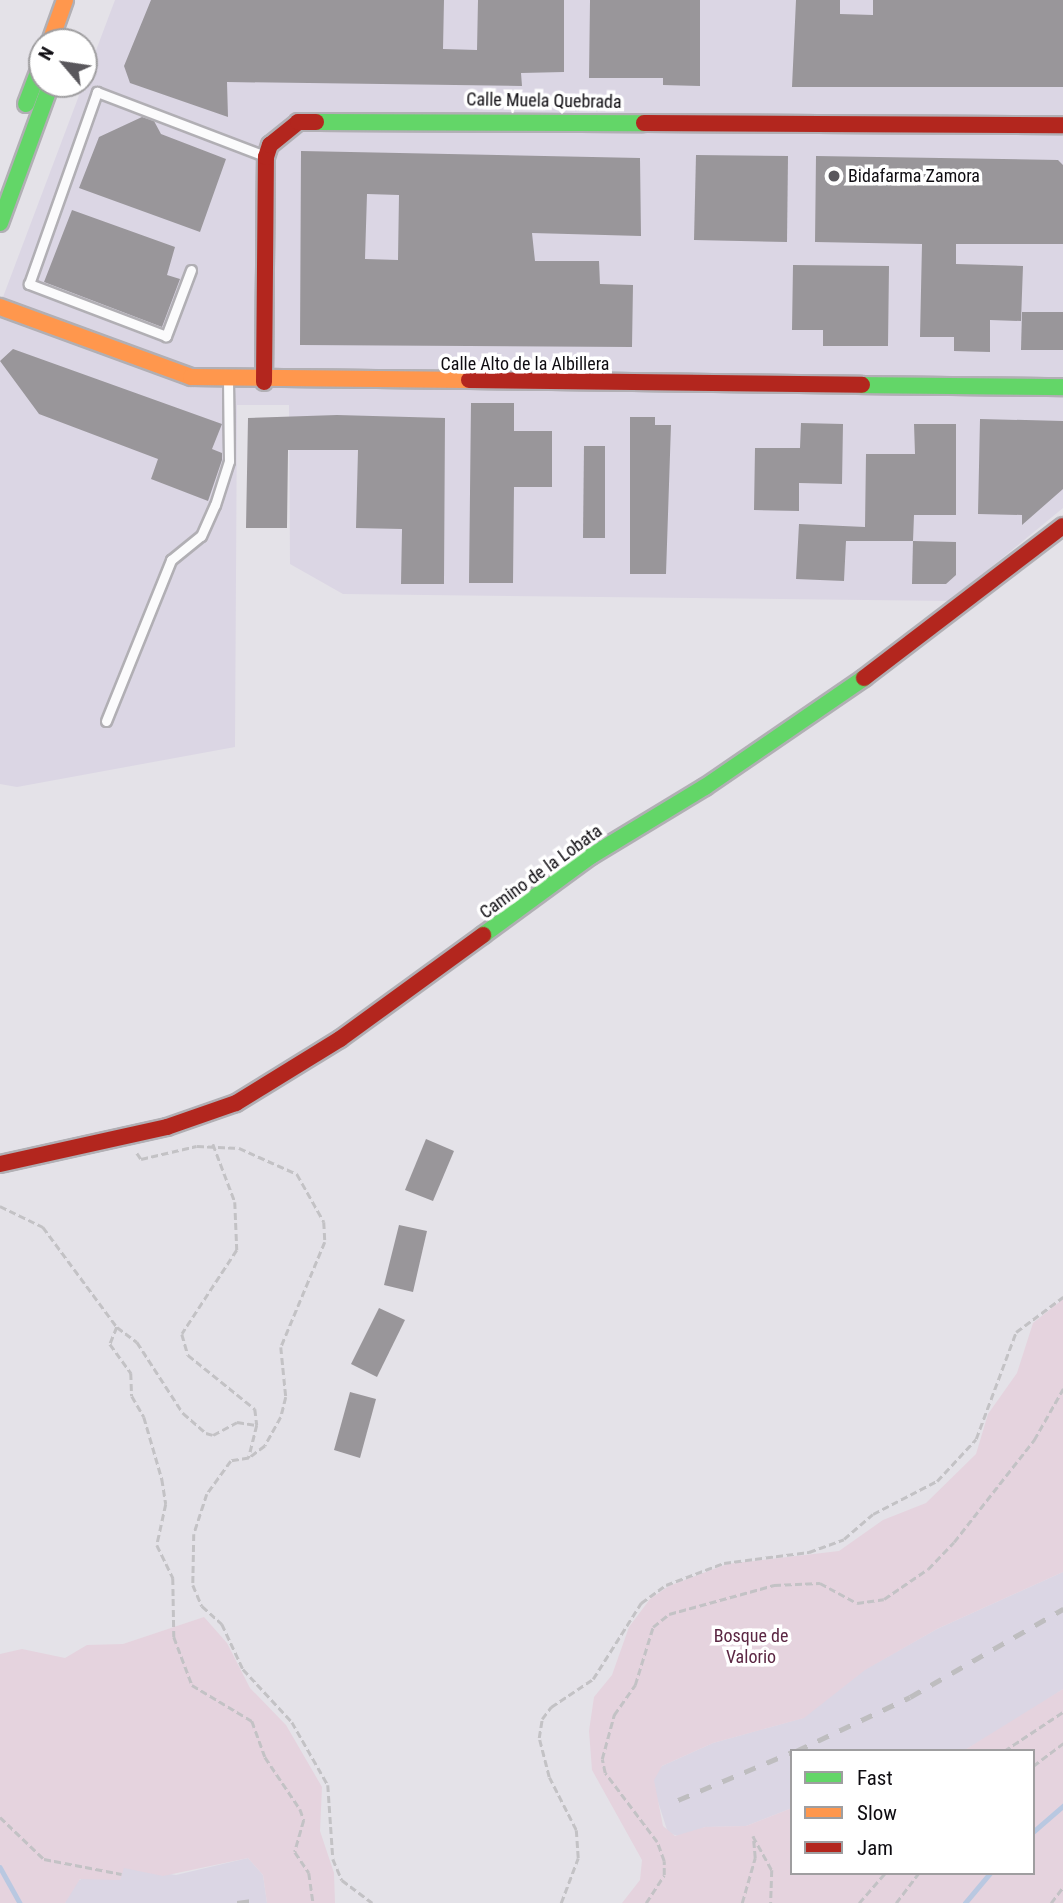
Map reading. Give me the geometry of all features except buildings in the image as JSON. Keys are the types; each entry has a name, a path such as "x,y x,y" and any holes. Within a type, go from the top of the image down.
{"street":[{"path":"55,28 65,0"},
{"path":"72,28 83,0"},
{"path":"0,173 28,98"},
{"path":"0,223 46,98"},
{"name":"Calle Muela Quebrada","path":"266,157 281,134 314,119 1063,125"},
{"path":"264,382 266,157"},
{"name":"Calle Alto de la Albillera","path":"0,307 191,377 228,380 1063,387"},
{"name":"Camino de la Lobata","path":"0,1164 128,1136 236,1103 340,1039 591,856 708,785 900,653 1063,526"}],"lane":[{"path":"191,270 166,336 29,284 97,92 266,157"},
{"path":"106,721 171,560 201,536 215,505 229,461 228,380"}],"path":[{"path":"128,1136 141,1159 213,1144 239,1148 298,1174 324,1222 325,1242 281,1348 286,1397 281,1417 265,1446 249,1458 231,1461 207,1494 194,1534 193,1585 202,1606 222,1625 243,1669 292,1723 328,1784 333,1858 342,1880 372,1903"},
{"path":"213,1144 235,1202 237,1250 182,1334 188,1355 255,1409 257,1424 249,1458"},
{"path":"0,1206 43,1227 117,1326 137,1342 183,1413 206,1433 213,1435 237,1422 257,1424"},
{"path":"561,1903 576,1868 576,1830 543,1759 539,1738 547,1713 593,1679 641,1603 666,1585 724,1563 809,1552 844,1539 873,1514 944,1475 976,1439 1016,1332 1063,1297"},
{"path":"117,1326 110,1344 131,1373 132,1396 144,1416 162,1479 166,1504 157,1545 173,1577 174,1637 192,1685 252,1721 265,1757 300,1809 304,1820 295,1852 309,1873 313,1903"},
{"path":"646,1903 664,1875 664,1861 657,1842 605,1773 602,1759 614,1715 635,1685 653,1627 669,1614 774,1585 820,1583 857,1603 884,1599 928,1569 954,1542 1034,1440 1063,1389"},
{"path":"1007,1749 1063,1712"},
{"path":"1035,1764 1063,1743"},
{"path":"0,1817 38,1856 122,1874"},
{"path":"742,1903 755,1858 753,1836 772,1870 771,1903"},
{"path":"859,1903 883,1875"},
{"path":"895,1903 917,1875"},
{"path":"1051,1903 1063,1887"}],"shaded area":[{"path":"115,0 1063,0 1063,508 950,601 343,594 290,564 289,405 237,405 235,747 17,787 0,784 0,305 78,98 98,98 98,45"},
{"path":"1063,1572 1063,1689 966,1749 790,1749 790,1809 746,1826 705,1827 682,1837 668,1833 654,1789 654,1774 662,1766 713,1743 803,1718 864,1670 937,1629"},
{"path":"248,1858 263,1875 267,1903 65,1903 72,1884 87,1876 120,1880 123,1867 176,1875"}],"green space":[{"name":"Bosque de Valorio","path":"1063,1299 1063,1572 937,1629 865,1670 804,1718 713,1743 662,1766 654,1780 663,1826 675,1836 705,1827 746,1826 790,1809 790,1875 1035,1875 1035,1749 966,1749 1063,1689 1063,1903 622,1903 640,1880 642,1860 592,1770 589,1731 594,1697 612,1675 629,1627 650,1599 669,1586 727,1564 839,1551 883,1520 926,1503 976,1454 988,1414 1017,1373 1033,1323"},
{"path":"204,1617 227,1643 250,1688 286,1725 322,1787 320,1831 334,1873 335,1903 267,1903 263,1875 248,1858 163,1876 124,1868 120,1880 80,1879 65,1903 0,1903 0,1654 22,1649 65,1658 87,1645 123,1644"}],"waterway":[{"path":"1035,1830 1063,1806"},
{"path":"0,1867 20,1903"},
{"path":"965,1903 988,1875"}],"railway":[{"path":"800,1749 910,1697 1063,1609"},
{"path":"678,1800 790,1753"},
{"path":"237,1903 252,1901"}],"traffic: fast":[{"path":"26,104 28,98"},
{"path":"0,223 46,98"},
{"path":"316,122 644,123"},
{"path":"862,385 1063,387"},
{"path":"483,935 591,856 705,787 864,678"}],"traffic: slow":[{"path":"55,28 65,0"},
{"path":"0,307 191,377 469,380"}],"traffic: jam":[{"path":"264,382 266,157 270,145 298,122 316,122"},
{"path":"644,123 1063,125"},
{"path":"469,380 862,385"},
{"path":"864,678 1063,526"},
{"path":"0,1164 167,1127 236,1103 340,1039 483,935"}],"place":[{"name":"Bidafarma Zamora","path":"834,176"}]}
